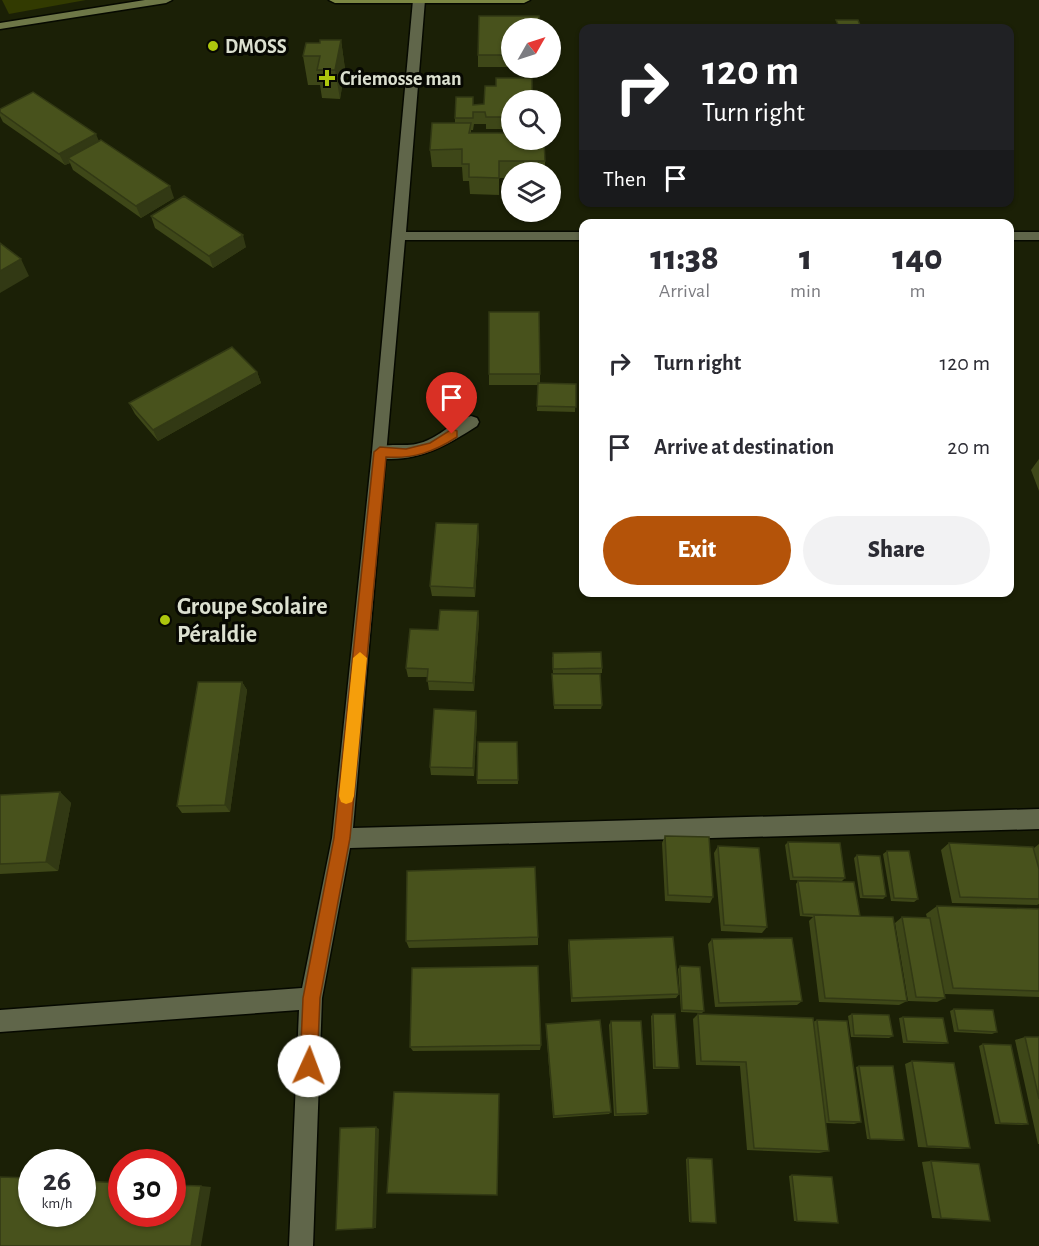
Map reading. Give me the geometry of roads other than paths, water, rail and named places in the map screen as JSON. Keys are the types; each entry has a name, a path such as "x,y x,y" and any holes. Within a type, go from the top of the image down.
{"main road":[{"path":"0,26 166,0"},
{"path":"335,0 524,0"}],"street":[{"path":"301,1246 311,998 342,838 380,452 419,0"},
{"path":"398,236 579,236"},
{"path":"1014,236 1039,236"},
{"path":"380,452 406,454 434,446 471,422"},
{"path":"342,838 1039,819"},
{"path":"0,1021 311,998"}],"place":[{"name":"DMOSS","path":"213,46"},
{"name":"Criemosse man","path":"327,78"},
{"name":"Groupe Scolaire Péraldie","path":"165,620"}]}
